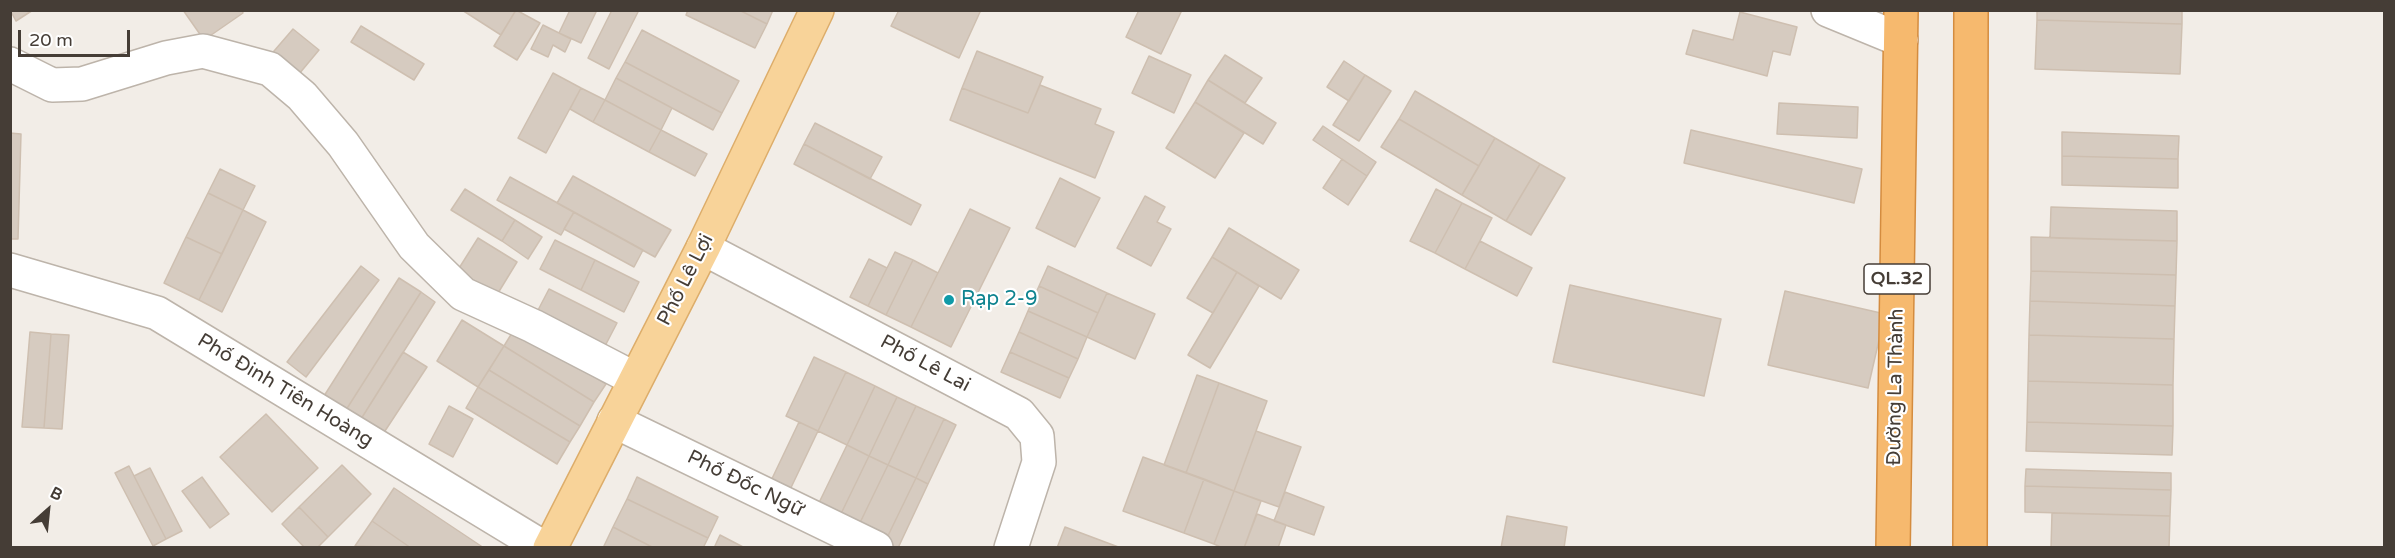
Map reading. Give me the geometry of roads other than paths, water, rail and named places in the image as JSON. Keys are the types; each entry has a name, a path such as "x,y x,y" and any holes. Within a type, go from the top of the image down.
{"highway":[{"path":"1970,548 1971,10"},
{"name":"Đường La Thành","path":"1893,548 1901,25"}],"main road":[{"name":"Phố Lê Lợi","path":"550,548 703,248 817,10"}],"street":[{"path":"1828,10 1901,25"},
{"path":"10,64 52,85 82,84 166,58 203,51 270,69 309,104 343,144 414,246 463,294 533,326 635,379"},
{"name":"Phố Lê Lai","path":"703,248 1019,414 1037,436 1040,462 1011,548"},
{"name":"Phố Đinh Tiên Hoàng","path":"10,270 157,314 544,548"},
{"name":"Phố Đốc Ngữ","path":"614,421 876,548"}],"place":[{"name":"Rạp 2-9","path":"949,300"}]}
